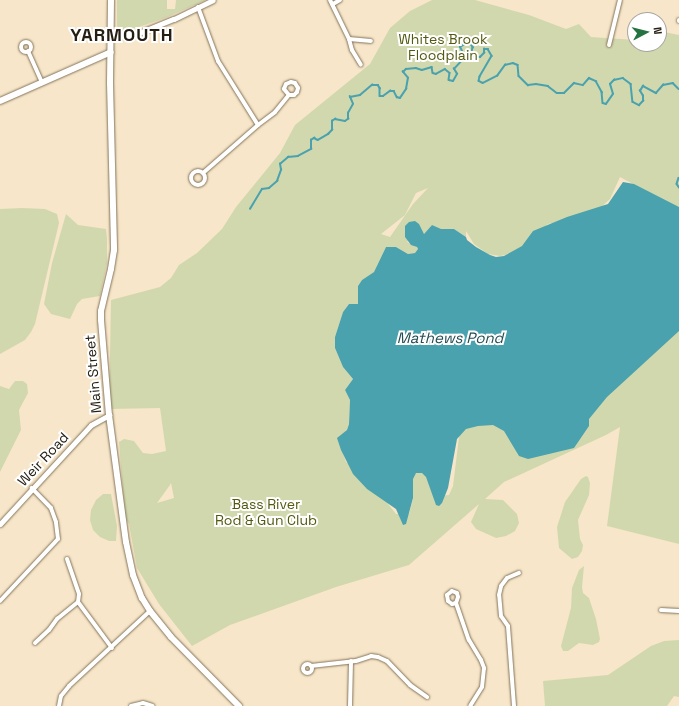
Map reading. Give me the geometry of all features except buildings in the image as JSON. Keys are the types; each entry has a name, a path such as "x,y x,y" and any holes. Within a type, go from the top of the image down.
{"main road":[{"name":"Main Street","path":"111,0 110,83 114,250 101,311 102,342 118,489 130,561 137,586 150,611 171,637 238,706"},
{"path":"0,102 111,52"}],"street":[{"path":"111,37 141,32 213,0"},
{"path":"340,0 332,2 349,39 352,50 361,65"},
{"path":"609,45 620,0"},
{"path":"198,7 218,61 258,125"},
{"path":"349,39 371,41"},
{"path":"28,51 42,83"},
{"path":"203,172 275,112 288,95"},
{"name":"Weir Road","path":"0,524 90,425 109,415"},
{"path":"0,601 58,539 56,522 51,508 32,488"},
{"path":"67,558 78,594 78,602 112,648"},
{"path":"514,706 508,626 501,616 500,595 501,586 507,578 519,573"},
{"path":"36,643 49,630 57,619 75,606 78,602"},
{"path":"456,603 469,640 482,660 484,668 482,687 470,706"},
{"path":"661,610 679,611"},
{"path":"59,706 61,696 69,686 112,648 150,611"},
{"path":"312,666 351,662 371,656 382,658 418,691 427,697"},
{"path":"350,706 351,662"},
{"path":"131,706 143,703 153,706"}],"green space":[{"path":"117,0 167,0 167,9 175,9 176,0 206,0 165,18 127,31 122,31 117,26"},
{"name":"Bass River Rod & Gun Club","path":"432,0 475,0 529,15 566,29 579,24 591,37 627,39 627,52 667,52 667,33 679,35 679,209 620,177 610,199 599,209 583,217 548,224 527,243 510,254 500,256 488,254 474,244 466,231 466,237 454,229 441,230 432,225 424,234 419,228 407,242 417,247 418,249 415,253 408,254 396,247 386,247 374,272 362,280 358,286 358,304 349,304 343,312 335,337 335,348 343,367 353,379 345,390 350,400 349,424 341,448 346,462 360,472 378,491 396,514 409,514 413,499 411,489 402,467 425,472 430,487 438,496 449,495 453,486 460,429 611,390 679,311 679,544 607,526 620,427 606,435 504,482 485,499 503,500 517,514 519,523 515,531 506,536 496,538 476,529 471,522 479,504 409,565 336,587 230,625 192,646 159,604 137,568 129,524 125,518 119,442 124,439 134,441 143,453 152,454 166,451 160,408 109,409 111,300 160,287 171,278 179,265 197,253 222,229 236,207 280,153 295,125 370,64 390,28 410,11","holes":["428,188 413,204 390,237 381,234 405,215 416,193","171,483 174,498 157,503"]},
{"path":"0,209 45,209 57,214 59,223 35,324 25,340 0,354"},
{"path":"66,214 78,225 106,229 107,239 107,263 100,296 82,299 77,304 70,319 51,314 44,304 52,263"},
{"path":"15,381 23,381 27,384 28,393 19,410 21,430 0,472 0,386 9,389"},
{"path":"586,476 588,477 590,483 589,495 578,520 580,539 583,545 582,551 578,557 572,559 559,548 557,527 565,502 581,479"},
{"path":"103,494 111,494 117,526 116,541 109,541 100,537 93,530 90,520 91,510 96,500"},
{"path":"584,566 582,587 583,593 589,598 596,619 600,639 599,642 593,645 579,643 568,651 563,651 561,646 571,608 572,588 579,570"},
{"path":"679,640 679,697 674,696 667,706 545,706 543,681 608,675 651,646 664,641"}],"water":[{"name":"Mathews Pond","path":"623,182 634,184 679,207 679,331 607,397 589,419 589,426 574,448 528,459 519,456 504,431 493,425 478,426 466,429 457,439 448,488 442,503 439,506 436,505 426,477 422,473 416,473 413,479 413,498 406,524 403,525 396,509 367,489 353,474 341,450 337,438 347,430 349,424 350,400 345,390 353,379 343,367 335,348 335,337 343,312 349,304 358,304 358,286 362,280 374,272 386,247 396,247 408,254 415,253 418,249 417,247 411,245 405,237 405,226 409,222 415,221 419,224 424,234 432,225 441,229 454,229 466,237 467,240 476,247 490,255 496,257 504,256 522,246 533,231 567,217 608,204"}],"waterway":[{"path":"250,209 262,189 269,188 277,181 281,170 280,164 288,157 298,156 311,149 311,140 314,138 318,140 328,134 332,130 332,121 335,119 345,121 348,119 348,113 353,104 350,97 360,95 372,85 378,85 380,88 380,96 383,96 390,91 394,91 397,97 400,98 406,89 408,78 403,72 406,69 416,68 422,70 432,67 433,73 436,74 445,69 450,73 449,80 453,81 457,74 454,69 465,57 460,47 465,44 471,44 473,47 472,52 474,56 480,57 484,53 484,49 488,49 492,56 480,77 479,81 483,83 497,76 505,65 513,63 518,65 519,76 528,85 536,84 548,86 557,93 564,93 574,83 583,85 589,78 596,81 602,92 603,103 606,104 613,94 610,84 614,80 623,78 631,84 633,102 639,105 643,101 643,96 640,91 643,86 656,93 663,85 673,83 679,89"},
{"path":"679,178 677,184 679,187"}],"district":[{"name":"YARMOUTH","path":"122,35"}],"park label":[{"name":"Whites Brook Floodplain","path":"443,48"}]}
